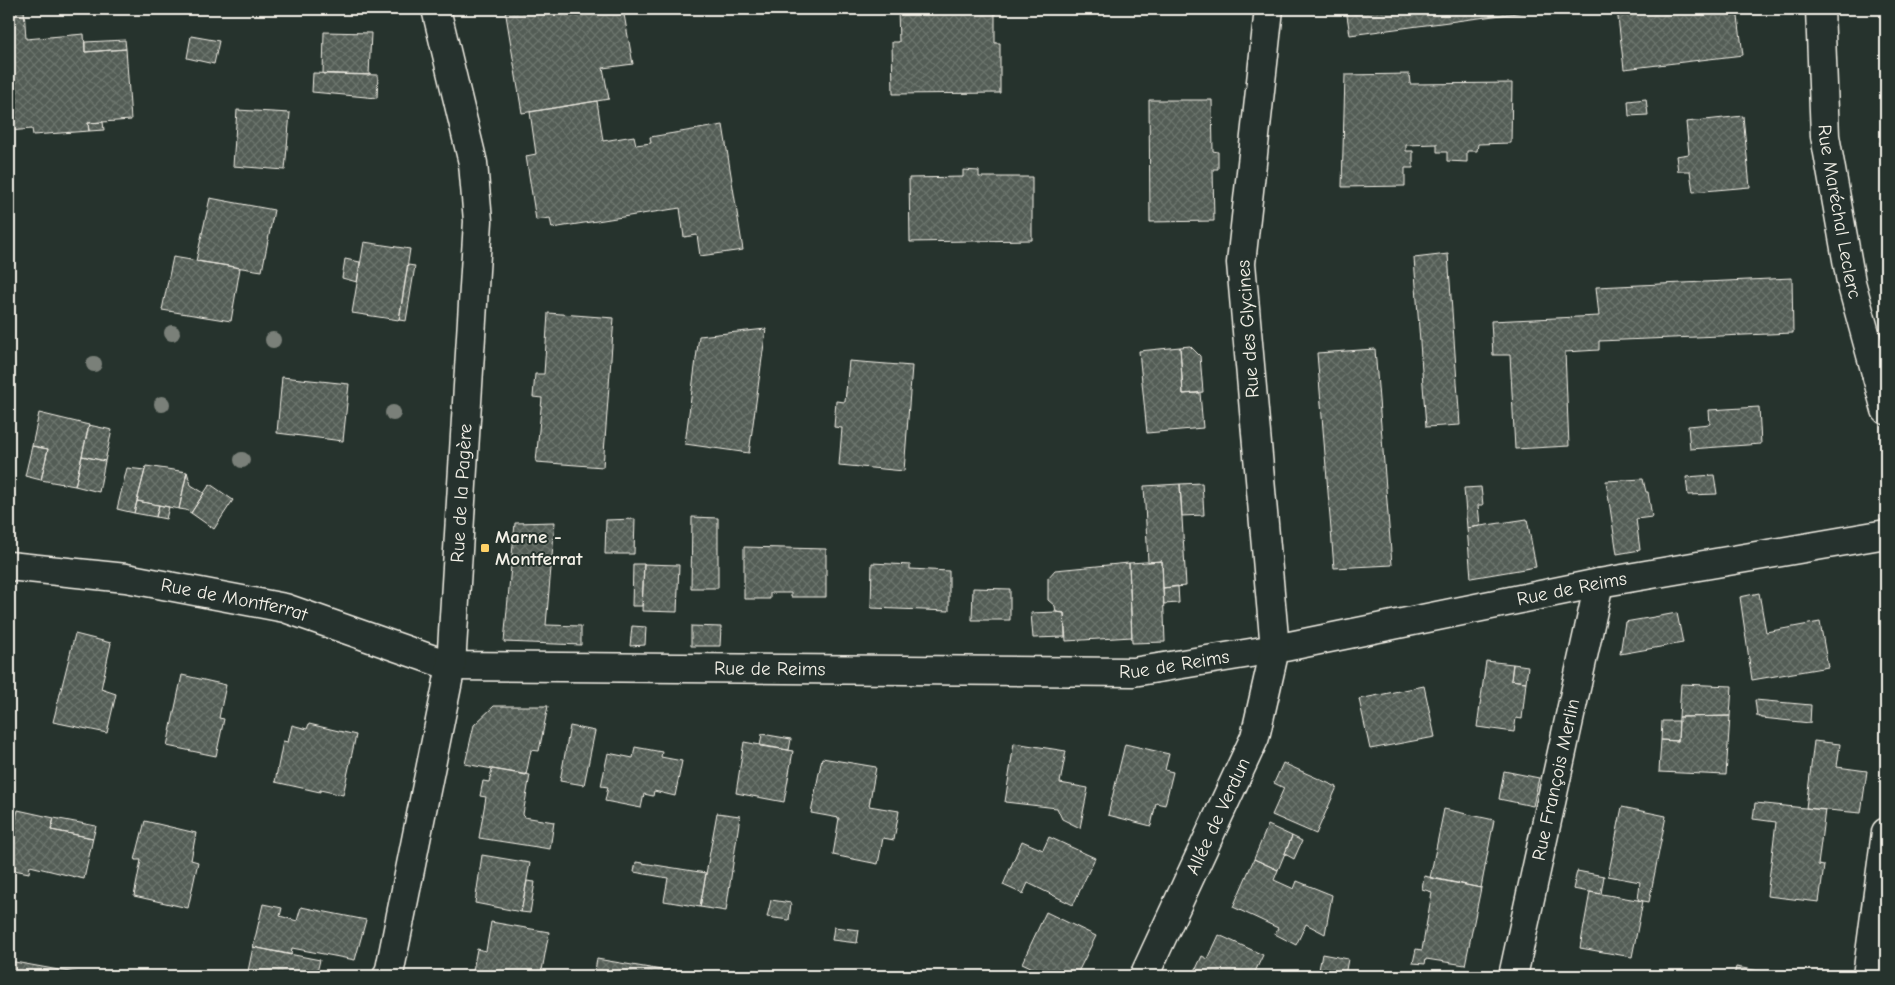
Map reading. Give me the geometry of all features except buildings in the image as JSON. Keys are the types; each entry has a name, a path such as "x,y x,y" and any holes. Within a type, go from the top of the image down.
{"street":[{"name":"Rue de la Pagère","path":"386,976 390,968 451,666 478,221 473,163 436,9"},
{"name":"Rue des Glycines","path":"1269,9 1241,263 1275,649"},
{"name":"Rue Maréchal Leclerc","path":"1820,9 1825,136 1851,282 1886,410"},
{"name":"Rue de Reims","path":"451,666 1133,672 1275,649 1599,583 1886,534"},
{"name":"Rue de Montferrat","path":"9,566 126,578 286,608 451,666"},
{"name":"Rue François Merlin","path":"1513,976 1599,583"},
{"name":"Allée de Verdun","path":"1144,976 1255,737 1275,649"},
{"path":"1867,976 1886,832"}],"place":[{"name":"Marne - Montferrat","path":"485,548"}]}
